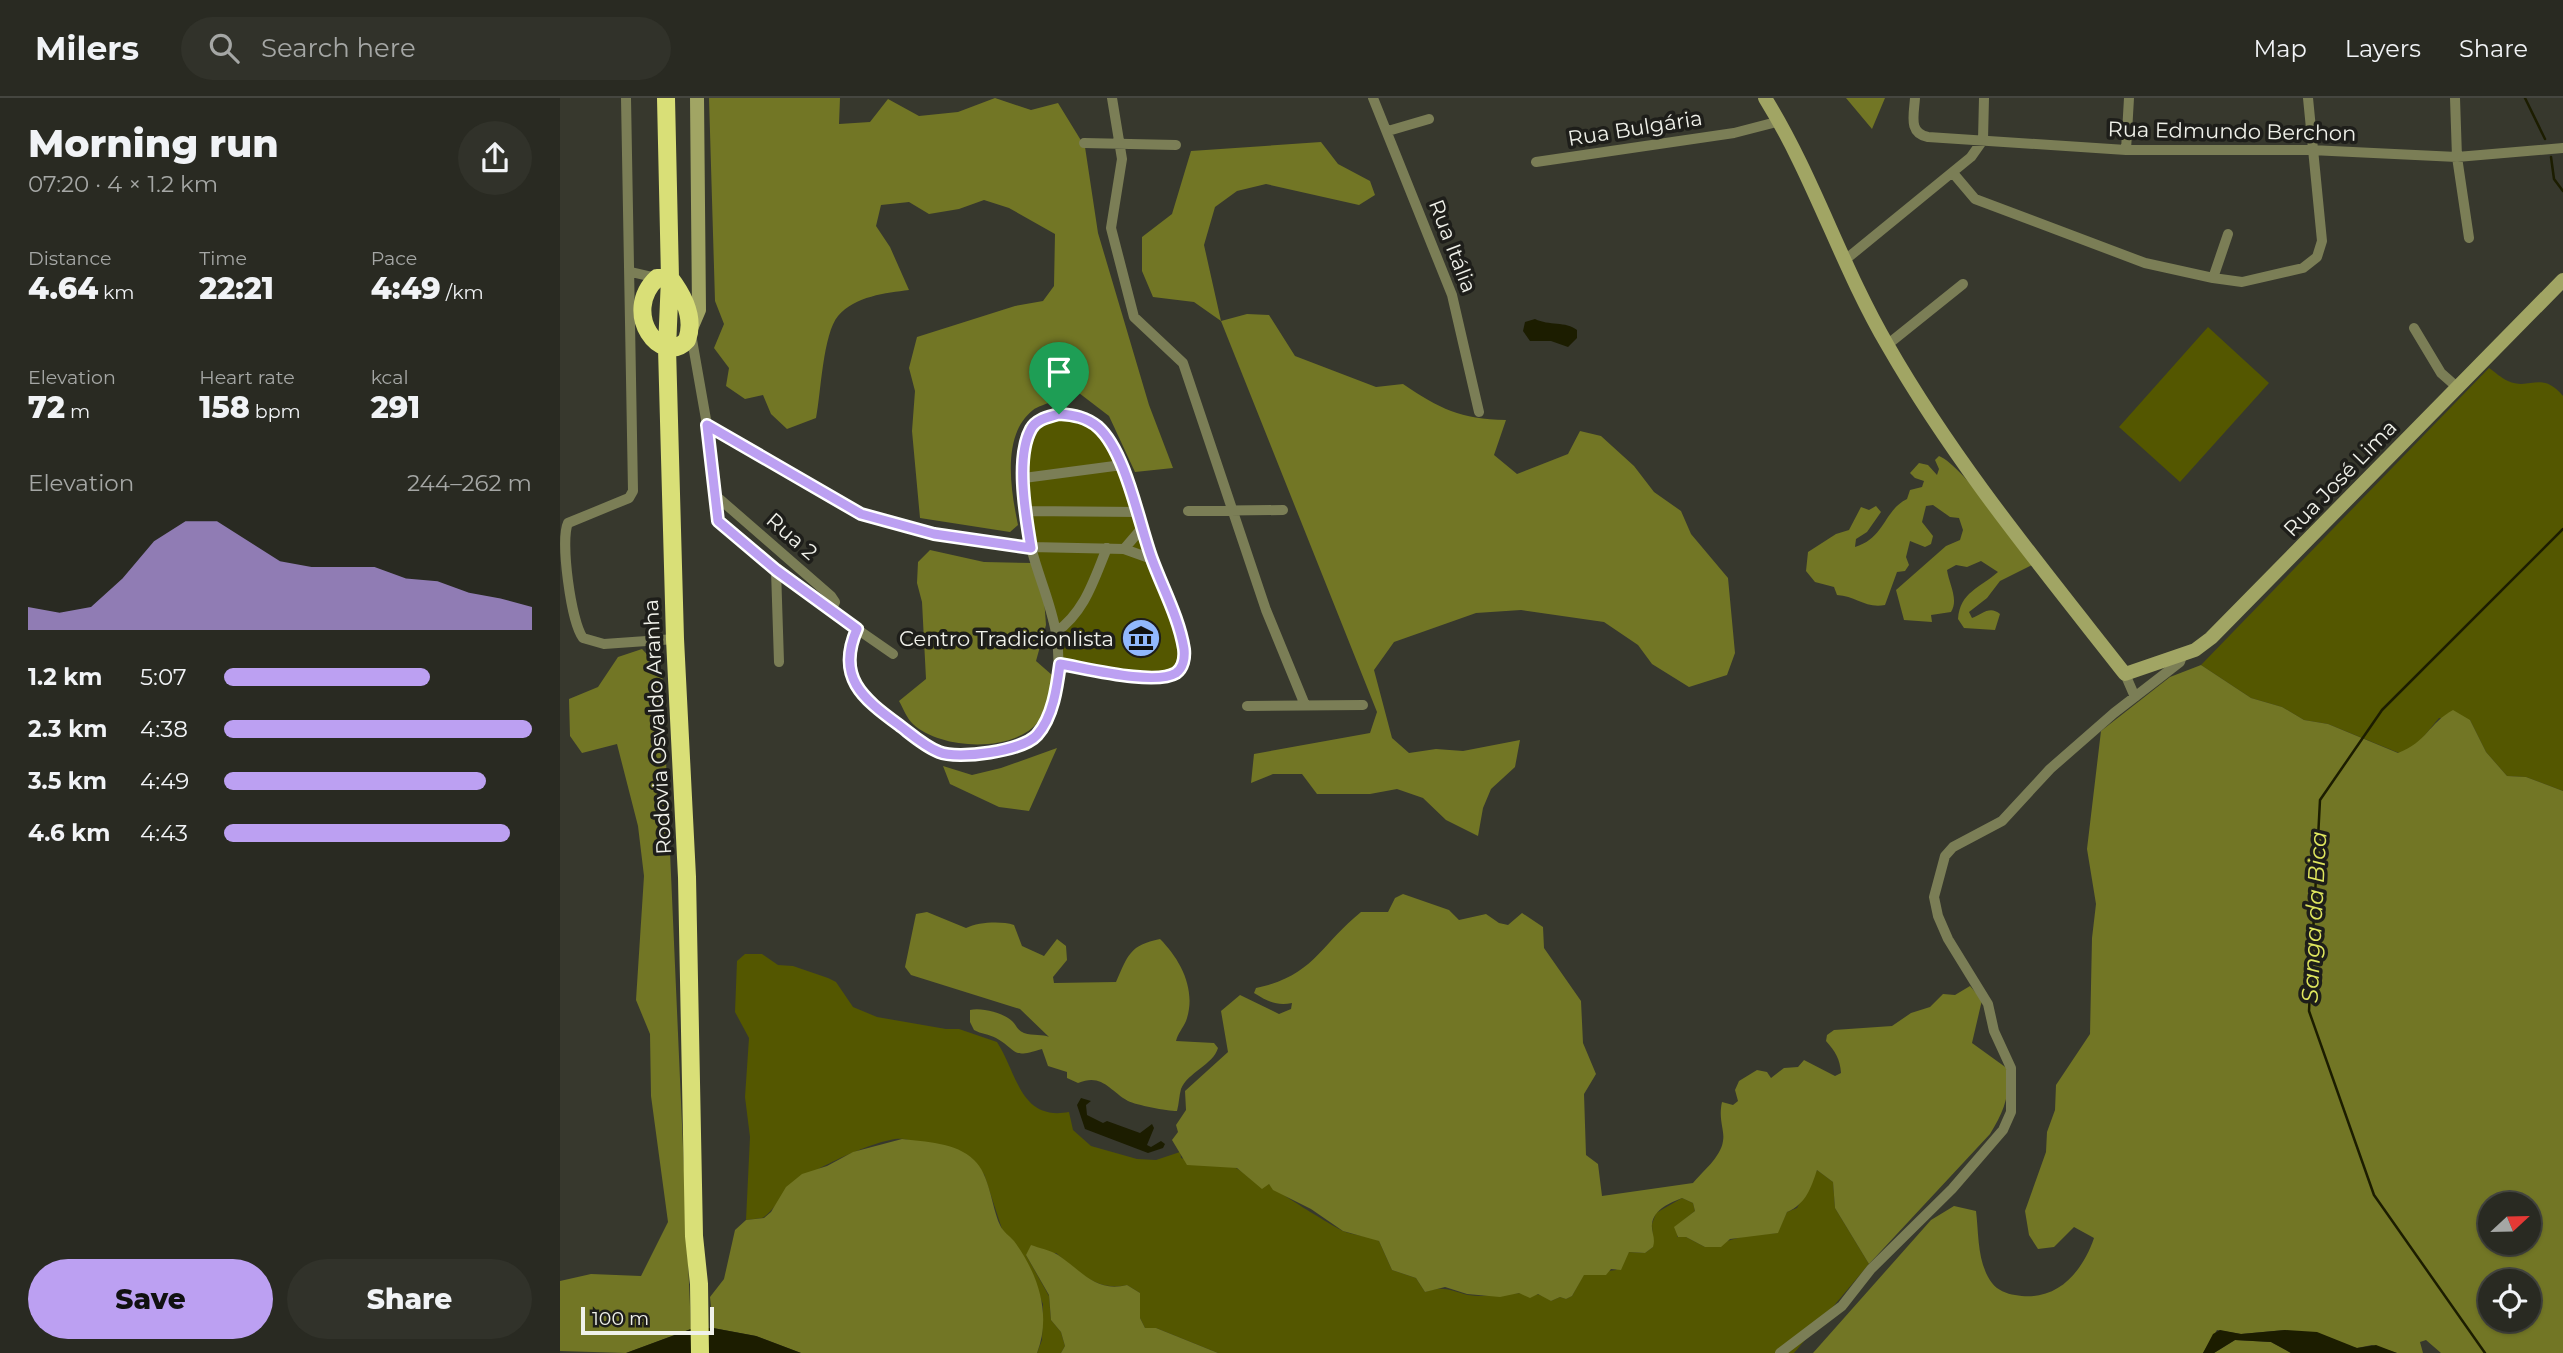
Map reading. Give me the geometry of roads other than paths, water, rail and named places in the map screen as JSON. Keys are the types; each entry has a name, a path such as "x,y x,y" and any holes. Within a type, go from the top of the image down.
{"highway":[{"name":"Rodovia Osvaldo Aranha","path":"666,98 663,278 675,639 687,877 694,1244 699,1284 701,1353"},
{"path":"663,278 684,301 690,331 682,346 667,348 648,332 636,310 645,293 663,278"}],"street":[{"path":"626,98 631,272 636,310 633,491 629,498 568,523 565,529 572,609 578,631 591,642 604,644 675,639"},
{"path":"690,331 699,310 697,98"},
{"path":"1112,98 1120,144 1120,178 1111,228 1134,317 1183,363 1266,610 1305,705"},
{"name":"Rua Itália","path":"1373,98 1452,295 1479,412"},
{"path":"1765,98 1780,121 1887,345 2001,515 2125,674 2135,697"},
{"name":"Rua Edmundo Berchon","path":"1915,98 1913,127 1921,136 1983,141 2126,150 2311,150 2457,157 2563,148"},
{"path":"1845,261 1953,173 1983,141 1984,98"},
{"path":"2126,150 2129,98"},
{"path":"1953,173 1975,198 2145,263 2242,282 2303,268 2317,257 2322,240 2311,150 2308,98"},
{"path":"2455,98 2457,157 2469,238"},
{"path":"1388,131 1429,119"},
{"name":"Rua Bulgária","path":"1536,162 1734,133 1780,121"},
{"path":"1084,143 1176,145"},
{"path":"2213,278 2228,234"},
{"path":"631,272 663,278"},
{"name":"Rua José Lima","path":"2125,674 2195,650 2211,638 2563,280"},
{"path":"1887,345 1963,284"},
{"path":"2414,328 2441,373 2458,388"},
{"name":"Rua 2","path":"690,331 707,425 718,521 776,570 892,654"},
{"path":"857,629 848,659 858,691 912,736 942,753 985,753 1023,745 1036,736 1050,709 1060,664 1056,632 1045,586 1031,548 1025,511 1023,458 1031,429 1042,419 1059,414 1079,416 1099,428 1122,465 1152,559 1179,628 1184,652 1182,666 1175,674 1158,677 1060,664"},
{"path":"707,425 861,514 934,534 1031,548 1124,549 1152,559"},
{"path":"1024,478 1122,465"},
{"name":"Rua 2","path":"715,495 831,596 835,602 831,611"},
{"path":"1188,511 1283,510"},
{"path":"1025,511 1138,512"},
{"path":"1124,549 1142,528"},
{"path":"1056,632 1076,615 1088,596 1107,548"},
{"path":"776,570 779,662"},
{"path":"1780,1353 1842,1306 1871,1269 1960,1179 2003,1130 2011,1112 2011,1068 1994,1031 1988,1004 1948,939 1938,916 1934,897 1945,856 1961,842 2001,821 2050,769 2180,663 2183,653"},
{"path":"1247,706 1363,705"}],"waterway":[{"name":"Sanga da Bica","path":"2525,98 2545,139"},
{"name":"Sanga da Bica","path":"2551,157 2554,179 2563,191"},
{"name":"Sanga da Bica","path":"2485,1353 2374,1195 2309,1011 2320,800 2382,710 2563,529"}],"place":[{"name":"Centro Tradicionlista","path":"1141,638"}]}
